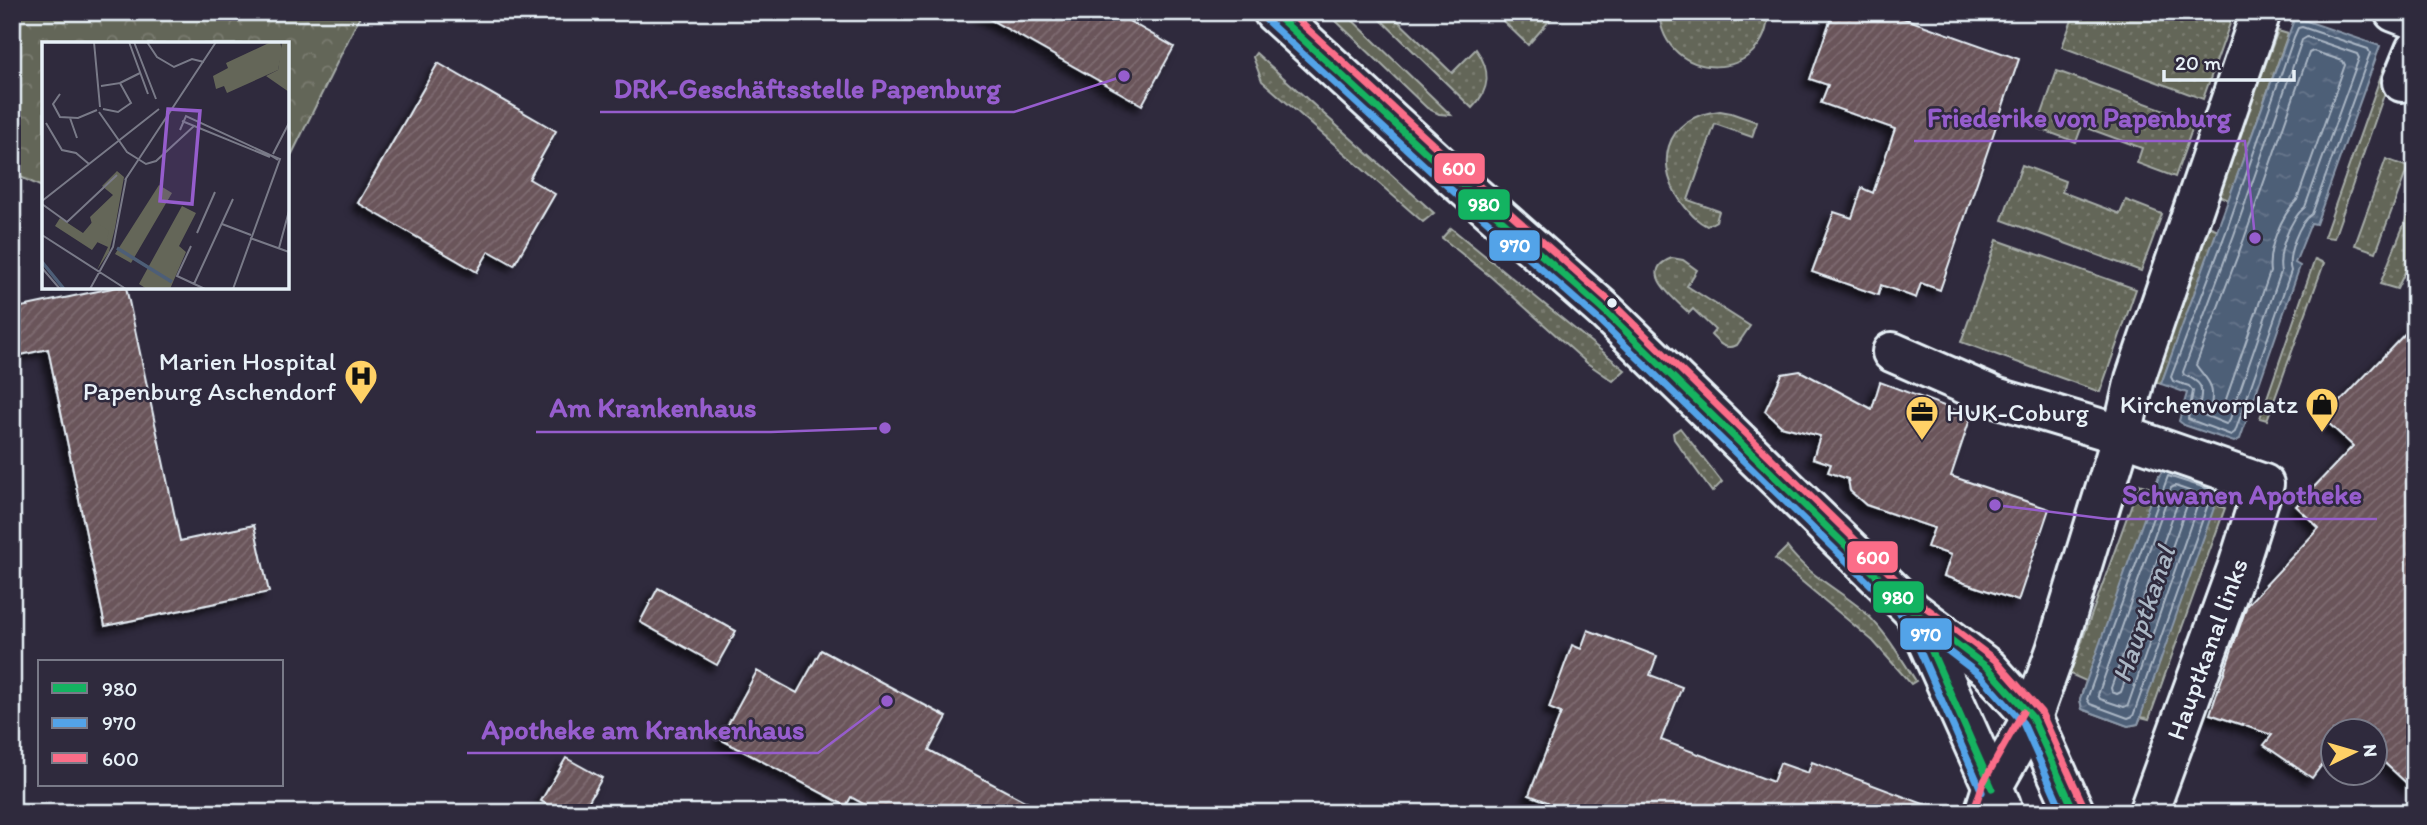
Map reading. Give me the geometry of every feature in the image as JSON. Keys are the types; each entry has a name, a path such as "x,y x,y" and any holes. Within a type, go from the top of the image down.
{"street":[{"path":"1273,12 1444,169 1606,312 1913,611 1988,668 2032,717 2075,813"},
{"path":"1994,804 2032,717 2056,650 2122,435 2135,379 2260,12"},
{"path":"2394,12 2415,20"},
{"path":"1892,352 1995,397 2122,435"},
{"name":"Hauptkanal links","path":"2122,435 2264,484 2239,563 2148,813"},
{"path":"1913,611 1994,804"}],"green space":[{"path":"12,12 362,12 289,160 289,42 42,42 42,187 12,173"},
{"path":"1334,12 1344,12 1451,115 1439,114 1427,108 1334,19"},
{"path":"1373,12 1389,12 1452,73 1476,49 1484,64 1487,79 1483,94 1472,108"},
{"path":"1511,12 1557,12 1528,45 1503,21"},
{"path":"1659,12 1768,12 1764,35 1752,52 1735,63 1716,66 1696,63 1678,53 1665,36"},
{"path":"2075,12 2234,12 2203,99 2062,47"},
{"path":"2278,31 2288,34 2229,200 2217,195"},
{"path":"1256,53 1434,213 1423,222 1262,81 1253,57"},
{"path":"2384,67 2393,69 2334,238 2324,237"},
{"path":"2057,71 2195,121 2175,177 2137,163 2142,148 2082,126 2076,142 2037,128"},
{"path":"1720,111 1757,122 1752,137 1715,124 1688,200 1719,211 1716,221 1707,226 1693,216 1675,193 1667,161 1669,146 1675,133 1701,115"},
{"path":"2386,159 2408,167 2376,252 2355,245"},
{"path":"2022,165 2065,181 2062,192 2120,214 2126,200 2162,214 2141,271 2002,220"},
{"path":"2415,197 2415,251 2397,289 2380,284"},
{"path":"2208,226 2219,230 2161,384 2153,381"},
{"path":"1451,228 1625,370 1613,381 1587,363 1491,277 1442,238"},
{"path":"1997,240 2136,289 2100,392 1961,342"},
{"path":"1672,258 1683,260 1697,270 1687,286 1750,326 1737,345 1726,347 1720,343 1711,335 1715,330 1693,309 1689,313 1662,286 1658,270"},
{"path":"2315,259 2324,263 2267,420 2260,418"},
{"path":"1680,428 1722,482 1712,492 1674,439 1673,433"},
{"path":"2159,476 2221,488 2219,506 2225,508 2149,719 2141,717 2138,724 2128,726 2082,709 2080,699 2086,681 2070,674 2139,484 2154,489"},
{"path":"1787,547 1812,572 1876,623 1916,681 1911,684 1873,641 1775,559"}],"water":[{"path":"2295,17 2380,46 2316,224 2311,223 2295,263 2300,266 2240,439 2234,442 2184,425 2179,421 2187,393 2161,384"},
{"name":"Hauptkanal","path":"2164,469 2221,488 2138,724 2128,726 2082,709 2080,699 2159,476"}],"building":[{"path":"977,12 1113,12 1174,47 1142,105"},
{"path":"1833,12 1886,12 2019,59 1940,290 1921,283 1916,298 1881,285 1878,295 1812,272 1834,212 1852,218 1862,188 1873,193 1895,129 1821,103 1828,85 1810,79"},
{"path":"438,63 556,131 529,179 555,194 514,265 489,251 477,272 358,203"},
{"path":"107,289 126,289 180,541 254,525 269,592 105,626 48,349 12,357 12,309"},
{"path":"2415,323 2415,791 2388,766 2388,716 2318,716 2318,770 2312,778 2264,745 2272,735 2210,714 2247,605 2319,528 2296,506 2353,446 2324,419"},
{"path":"1800,371 1872,409 1880,382 1971,416 1951,476 2049,509 2018,601 1944,576 1951,555 1927,547 1934,528 1866,505 1850,491 1848,479 1828,472 1831,464 1813,458 1820,436 1781,426 1765,411 1782,374"},
{"path":"658,588 736,631 717,665 640,622"},
{"path":"1588,630 1657,656 1650,675 1682,687 1661,740 1773,782 1780,763 1808,773 1812,762 1937,809 1936,813 1544,813 1548,802 1529,795 1561,713 1549,708 1572,645 1581,649"},
{"path":"821,650 947,717 929,750 1047,813 880,813 851,797 846,806 720,739 757,671 797,693"},
{"path":"566,758 602,778 582,813 562,813 541,801"}],"transit line":[{"name":"980","path":"1273,12 1444,169 1606,312 1913,611 1988,668 2032,717 2075,813"},
{"name":"600","path":"1289,12 1451,161 1613,304 1920,603 1995,660 2041,712 2085,809"},
{"name":"970","path":"1266,20 1437,177 1599,320 1906,619 1981,676 2023,723 2063,813"},
{"name":"980","path":"1926,638 1992,788"},
{"name":"970","path":"1916,642 1982,792"},
{"name":"600","path":"1974,810 1983,783 2023,712"}],"place":[{"name":"DRK-Geschäftsstelle Papenburg","path":"1124,76"},
{"name":"Friederike von Papenburg","path":"2255,238"},
{"name":"Marien Hospital Papenburg Aschendorf","path":"361,406"},
{"name":"Am Krankenhaus","path":"885,428"},
{"name":"Kirchenvorplatz","path":"2322,434"},
{"name":"HUK-Coburg","path":"1922,442"},
{"name":"Schwanen Apotheke","path":"1995,505"},
{"name":"Apotheke am Krankenhaus","path":"887,701"}]}
